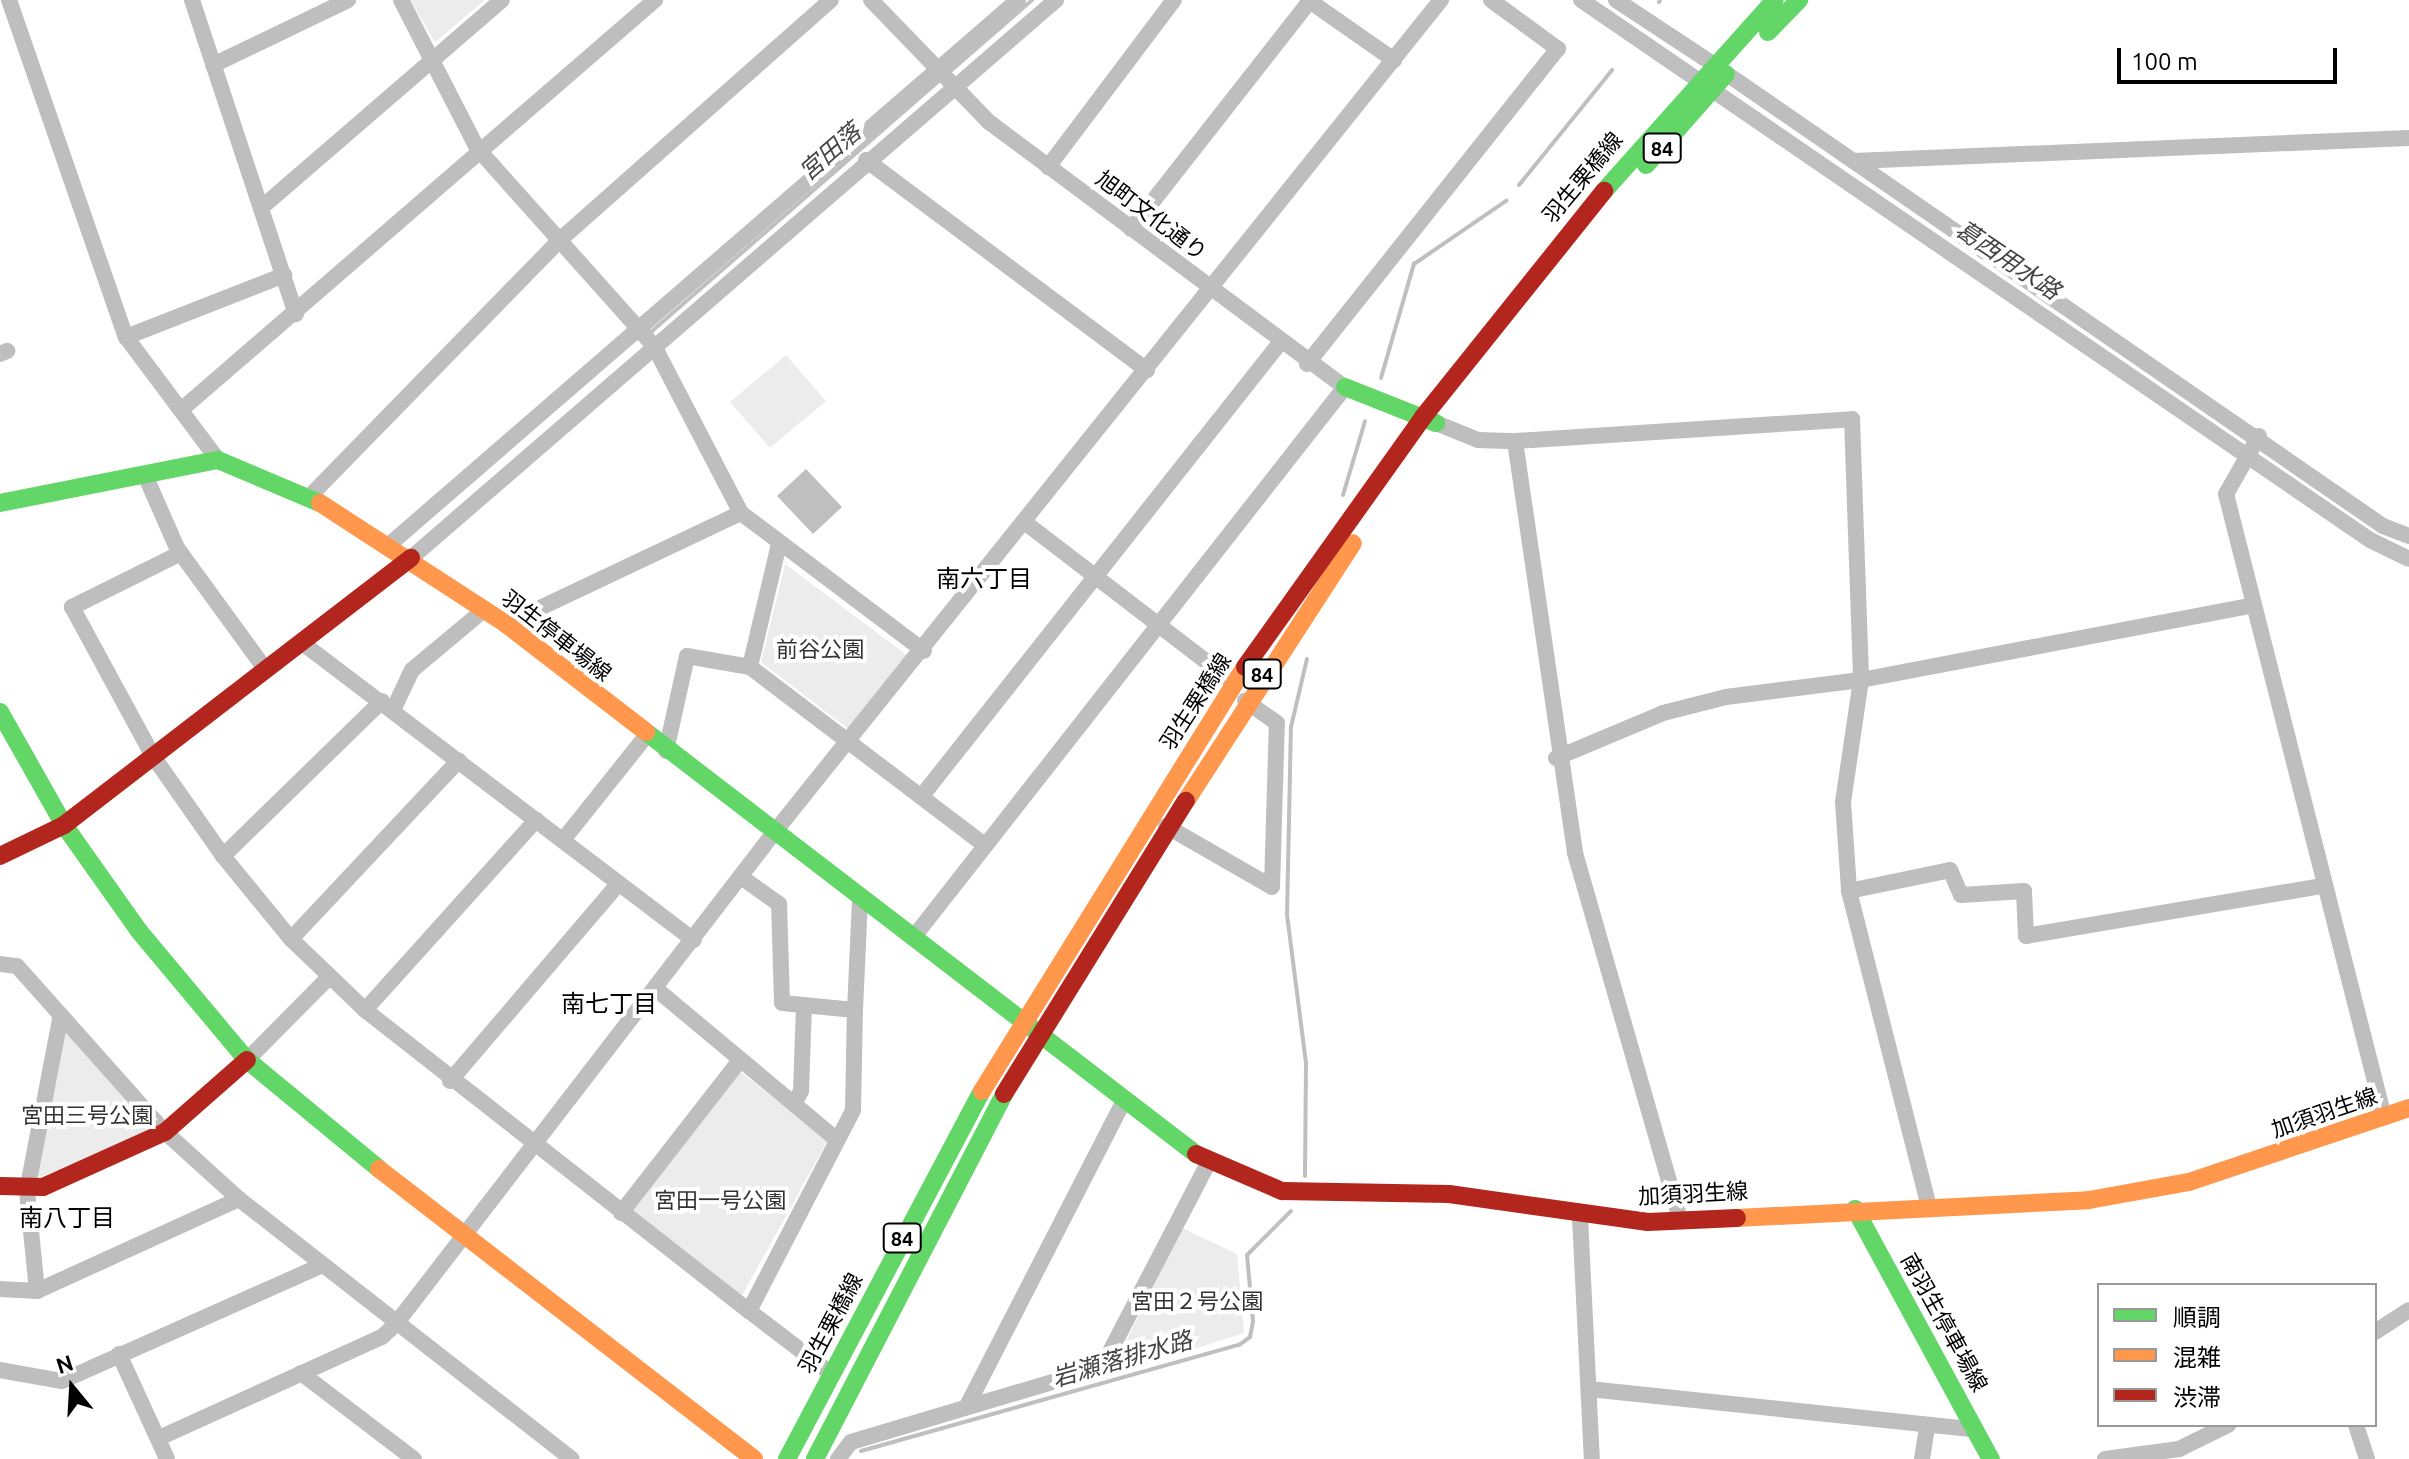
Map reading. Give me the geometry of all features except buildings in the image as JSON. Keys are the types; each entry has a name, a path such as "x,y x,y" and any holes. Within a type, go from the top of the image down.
{"main road":[{"name":"羽生栗橋線","path":"787,1459 1020,1020 1234,683 1429,420 1775,0"},
{"name":"羽生栗橋線","path":"1720,69 1799,0"},
{"name":"旭町文化通り","path":"1345,387 1429,420"},
{"name":"羽生栗橋線","path":"815,1459 1036,1032 1245,701 1429,420"},
{"name":"羽生停車場線","path":"218,460 310,496 390,544 485,609 773,834 1020,1020"},
{"path":"0,503 218,460"},
{"path":"0,856 64,825 411,558"},
{"path":"0,712 64,825 139,931 247,1060 464,1239 754,1459"},
{"name":"加須羽生線","path":"1020,1020 1208,1163 1282,1191 1449,1194 1580,1217 1680,1220 1928,1203 2144,1194 2409,1108"},
{"path":"0,1186 27,1191 165,1132 247,1060"},
{"name":"南羽生停車場線","path":"1855,1209 1991,1459"}],"street":[{"path":"9,0 126,337 218,460"},
{"path":"192,0 296,314"},
{"path":"213,65 348,0"},
{"path":"401,0 477,148 562,238 654,346 741,513 924,651"},
{"path":"261,208 502,0"},
{"path":"181,410 296,314 477,148 655,0"},
{"path":"310,496 562,238 831,0"},
{"name":"旭町文化通り","path":"871,0 949,89 1279,344 1345,387"},
{"path":"390,544 637,325 1018,0"},
{"path":"411,558 866,160 1056,0"},
{"path":"1048,167 1174,0"},
{"path":"159,1438 301,1373 395,1325 773,834 1027,524 1441,0"},
{"path":"1307,364 1558,49 1491,0"},
{"path":"1616,0 2409,536"},
{"path":"1131,229 1309,1 1394,60"},
{"path":"1854,161 2409,138"},
{"path":"866,160 1147,370"},
{"path":"126,337 284,275"},
{"path":"921,797 1279,344"},
{"path":"913,938 983,844 1345,387"},
{"path":"1429,420 1478,440 1515,441 1852,419 1861,680 1843,802 1849,891 1928,1203"},
{"path":"2259,436 2226,494 2250,606 2321,886 2384,1117"},
{"path":"1515,441 1556,758 1575,853 1680,1220"},
{"path":"145,475 181,553 266,670"},
{"path":"506,624 741,513"},
{"path":"1027,524 1234,683"},
{"path":"750,667 779,544"},
{"path":"181,553 72,607 153,756 223,856 291,939 365,1010 450,1081 830,1373"},
{"path":"1556,758 1663,713 1726,697 1861,680 2250,606"},
{"path":"223,856 387,706 412,670 485,609"},
{"path":"301,642 694,940"},
{"path":"666,751 687,656 750,667 983,844"},
{"path":"1166,826 1272,887 1277,723 1245,701"},
{"path":"563,840 646,736"},
{"path":"291,939 459,760"},
{"path":"365,1010 536,820"},
{"path":"1849,891 1950,870 1961,895 2024,891 2026,936 2321,886"},
{"path":"741,877 779,904 782,1003 855,1010"},
{"path":"450,1081 619,883"},
{"path":"749,1311 853,1110 860,898"},
{"path":"0,964 17,966 165,1132 239,1199 318,1267 572,1459"},
{"path":"247,1060 330,976"},
{"path":"656,989 836,1139"},
{"path":"794,1104 801,1091 804,1005"},
{"path":"37,1291 27,1191 61,1015"},
{"path":"621,1213 740,1060"},
{"path":"967,1406 1124,1100"},
{"path":"838,1459 851,1442 1102,1367 1208,1163"},
{"path":"0,1289 37,1291 239,1199"},
{"path":"1580,1217 1592,1459"},
{"path":"0,1370 62,1381 318,1267"},
{"path":"2377,1331 2409,1310"},
{"path":"119,1354 167,1459"},
{"path":"301,1373 414,1459"},
{"path":"1589,1389 1927,1429 1976,1430"},
{"path":"2105,1459 2179,1449 2224,1427"},
{"path":"2357,1427 2367,1459"},
{"path":"1922,1459 1927,1429"}],"green space":[{"path":"410,0 485,0 435,42"},
{"path":"786,355 826,401 770,448 730,402"},
{"name":"前谷公園","path":"785,564 908,656 851,731 761,662"},
{"name":"宮田三号公園","path":"63,1026 157,1130 40,1177 34,1172"},
{"name":"宮田一号公園","path":"738,1070 828,1140 740,1299 628,1212"},
{"name":"宮田２号公園","path":"1182,1228 1237,1254 1244,1333 1109,1376"}],"shaded area":[{"path":"806,469 842,507 813,534 777,496"}],"waterway":[{"name":"宮田落","path":"947,74 1032,0"},
{"name":"葛西用水路","path":"1581,0 2370,540 2409,559"},
{"name":"岩瀬落排水路","path":"1519,185 1612,70"},
{"name":"宮田落","path":"652,331 940,80"},
{"name":"岩瀬落排水路","path":"1381,378 1414,264 1506,201"},
{"name":"岩瀬落排水路","path":"1343,495 1365,421"},
{"name":"岩瀬落排水路","path":"1305,1176 1306,1063 1287,915 1291,727 1307,659"},
{"name":"岩瀬落排水路","path":"861,1451 1239,1345 1250,1337 1253,1321 1247,1255 1291,1211"}],"traffic: fast":[{"path":"1604,191 1775,0"},
{"path":"1768,32 1799,0"},
{"path":"1646,165 1726,74"},
{"path":"1345,387 1436,423"},
{"path":"0,503 218,460 320,503"},
{"path":"0,712 64,825 139,931 247,1060 379,1169"},
{"path":"646,732 1196,1154"},
{"path":"787,1459 982,1091"},
{"path":"815,1459 1004,1094"},
{"path":"1855,1209 1991,1459"}],"traffic: slow":[{"path":"320,503 506,624 646,732"},
{"path":"1186,801 1353,543"},
{"path":"982,1091 1245,667"},
{"path":"1737,1218 2089,1200 2189,1182 2409,1108"},
{"path":"379,1169 754,1459"}],"traffic: jam":[{"path":"1245,667 1423,417 1604,191"},
{"path":"0,856 64,825 411,558"},
{"path":"1004,1094 1186,801"},
{"path":"0,1186 43,1187 165,1132 247,1060"},
{"path":"1196,1154 1282,1191 1449,1194 1648,1222 1737,1218"}],"district":[{"name":"南六丁目","path":"984,579"},
{"name":"南七丁目","path":"609,1004"},
{"name":"南八丁目","path":"67,1218"}]}
